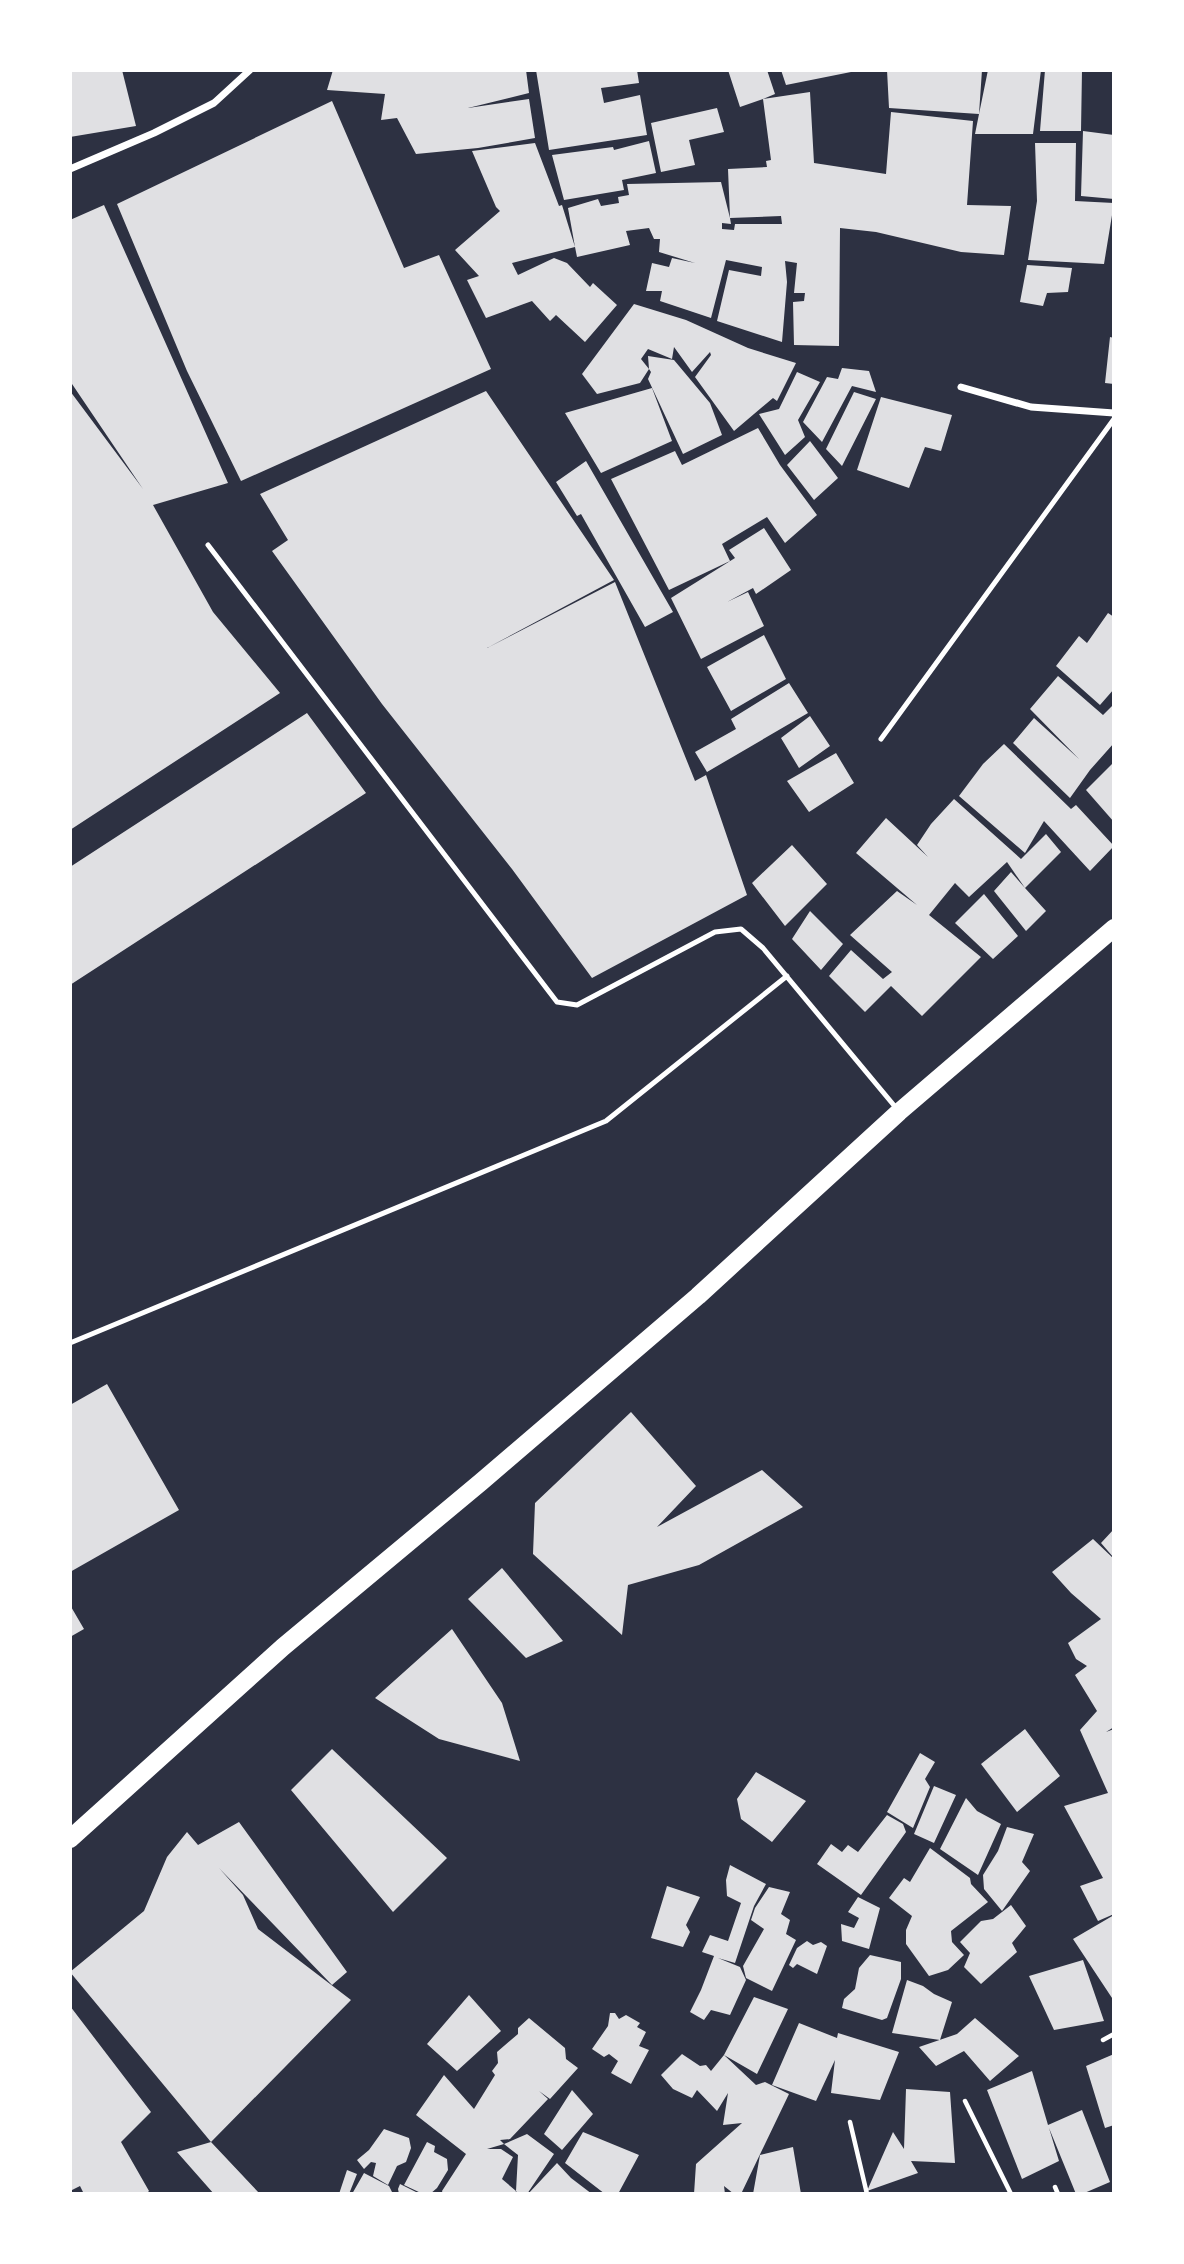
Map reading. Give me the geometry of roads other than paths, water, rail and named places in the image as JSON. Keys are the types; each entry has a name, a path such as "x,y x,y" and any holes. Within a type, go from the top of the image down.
{"main road":[{"path":"70,1839 283,1647 698,1296 899,1112 1114,928"}],"street":[{"path":"70,169 155,133 214,103 250,70"},
{"path":"961,387 1031,407 1114,413"}],"lane":[{"path":"881,738 1114,419"},
{"path":"208,545 557,1002 577,1005 715,932 741,929 763,947 899,1112"},
{"path":"70,1343 606,1121 787,976"}]}
